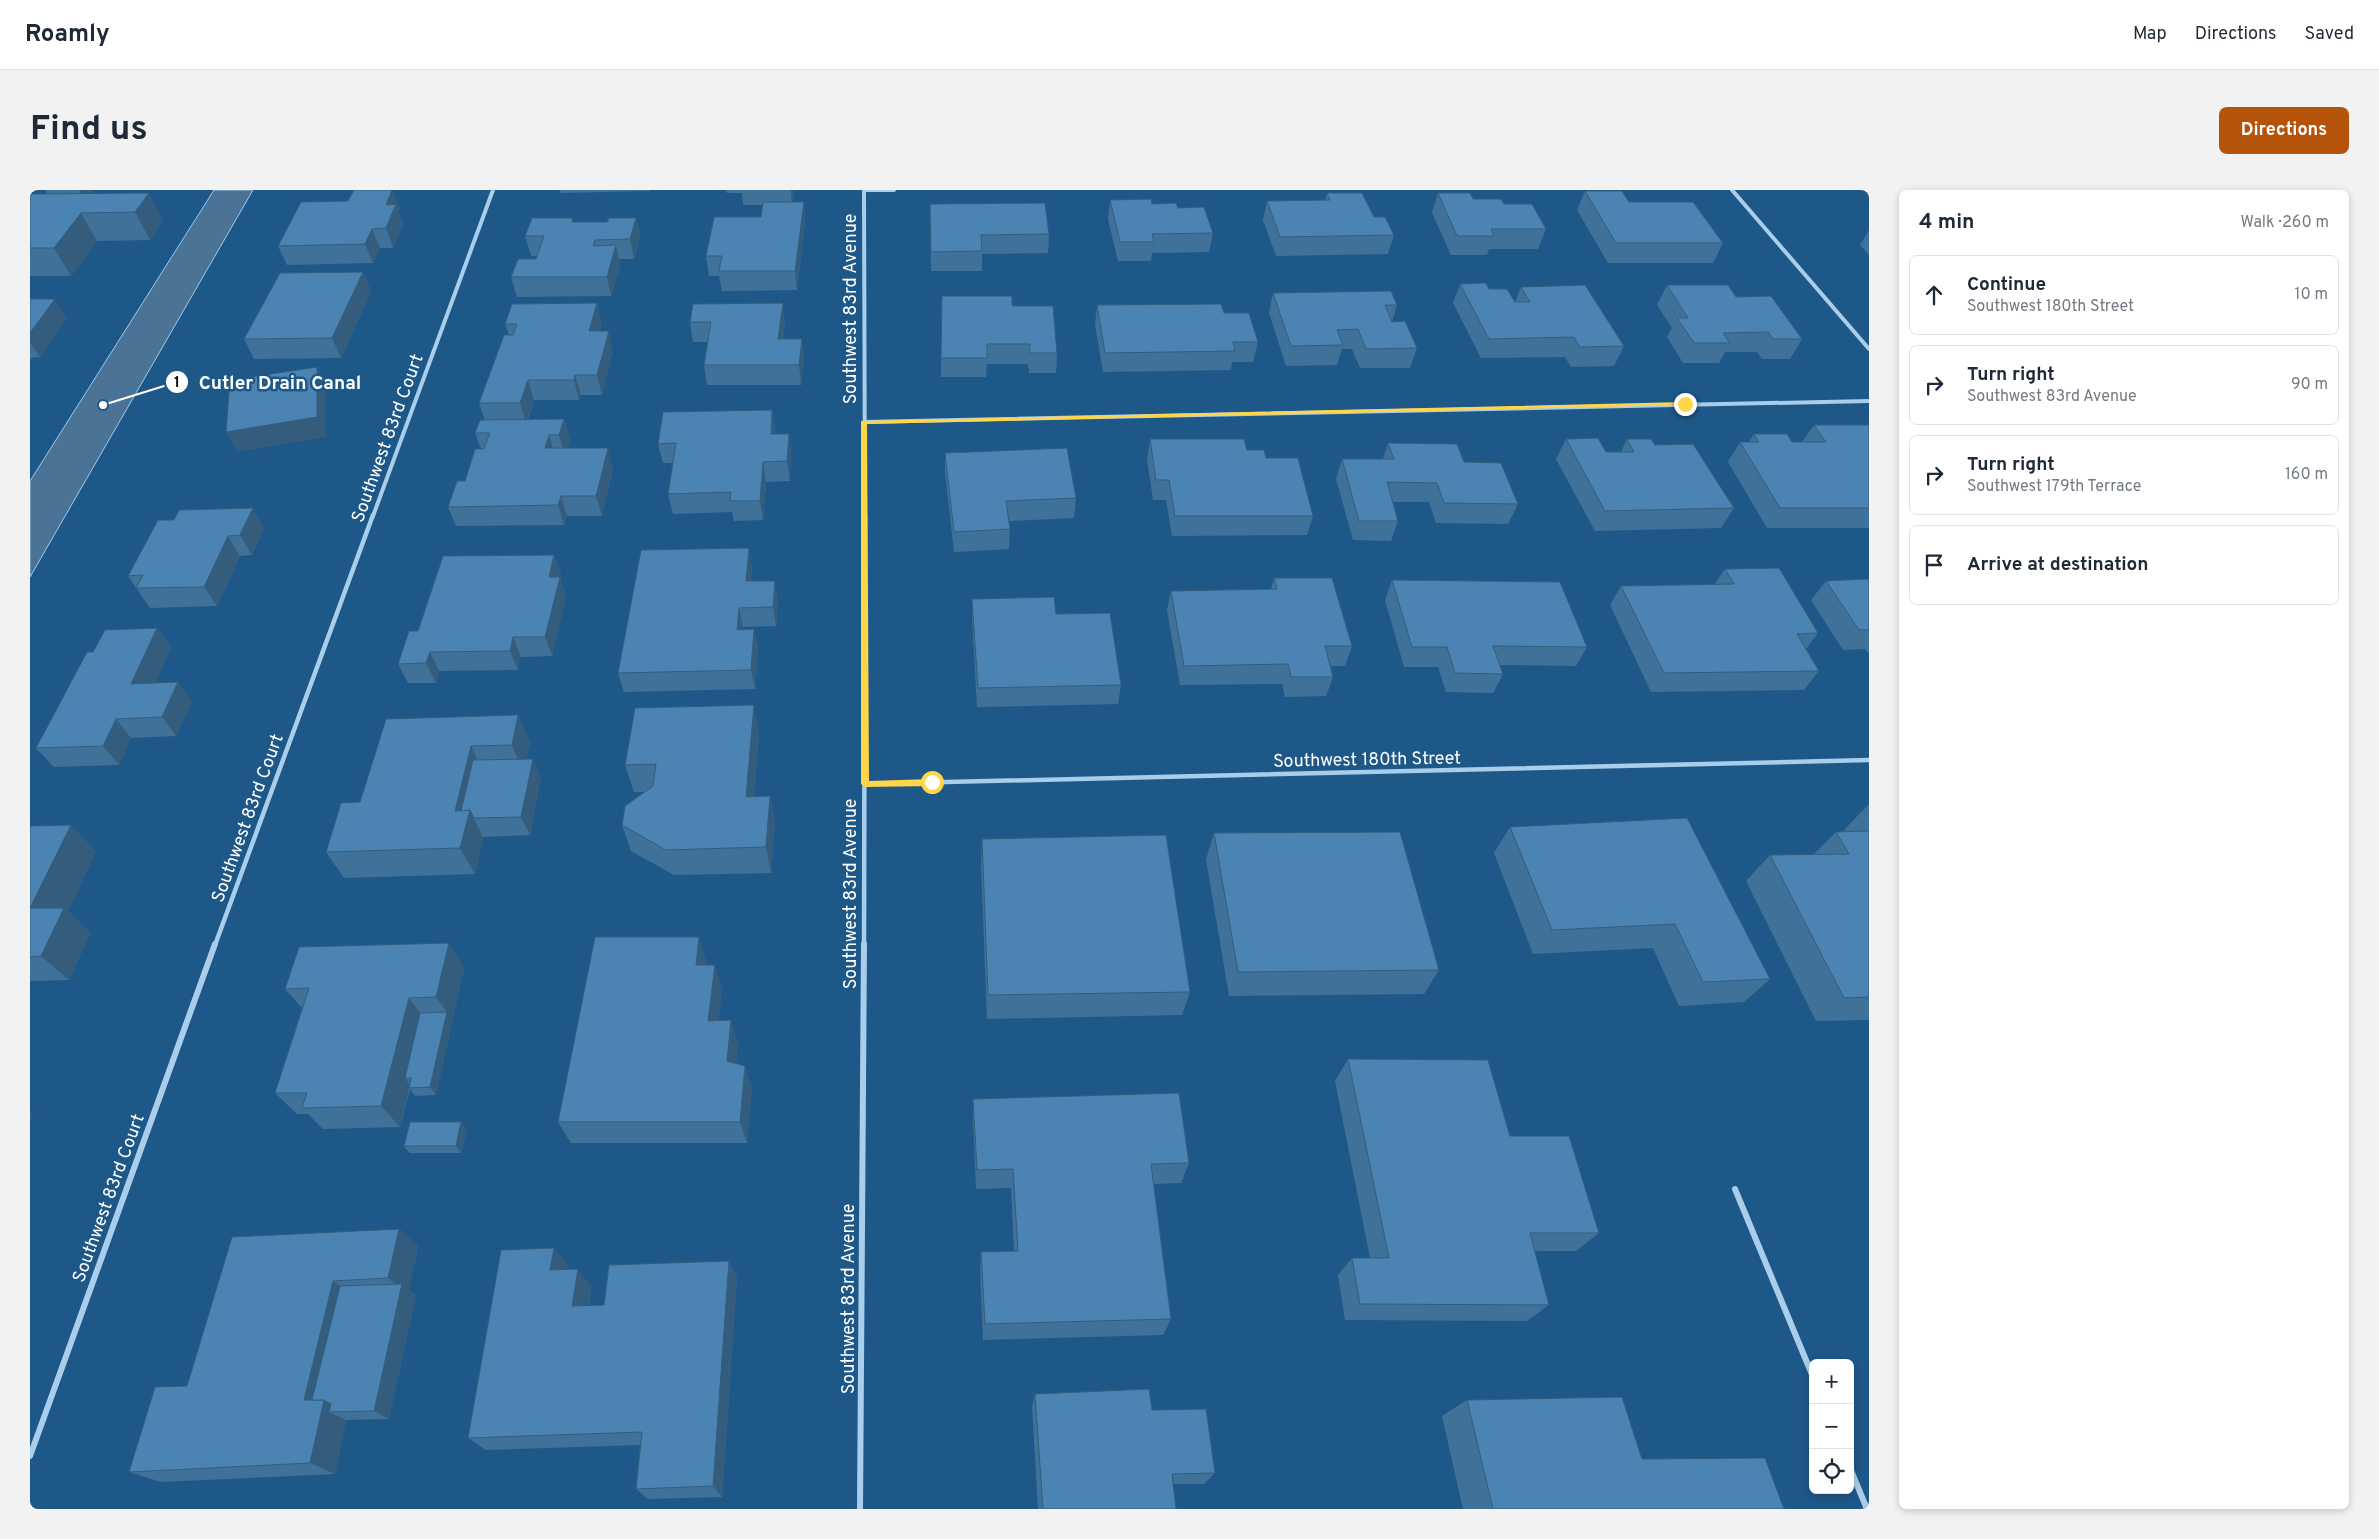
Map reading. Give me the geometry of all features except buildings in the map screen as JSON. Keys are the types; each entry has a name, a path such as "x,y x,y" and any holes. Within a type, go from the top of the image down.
{"street":[{"name":"Southwest 83rd Court","path":"30,1456 121,1200 493,190"},
{"path":"864,190 894,190"},
{"name":"Southwest 83rd Avenue","path":"860,1509 865,784 864,190"},
{"path":"1732,190 1868,347"},
{"path":"864,422 1869,401"},
{"name":"Southwest 180th Street","path":"865,784 1869,760"},
{"path":"1735,1189 1809,1368"},
{"path":"1854,1478 1867,1509"}],"water":[{"path":"214,190 253,190 30,577 30,481"}],"place":[{"name":"Cutler Drain Canal","path":"103,405"}],"route":[{"path":"932,782 865,784 864,422 1685,404"}]}
